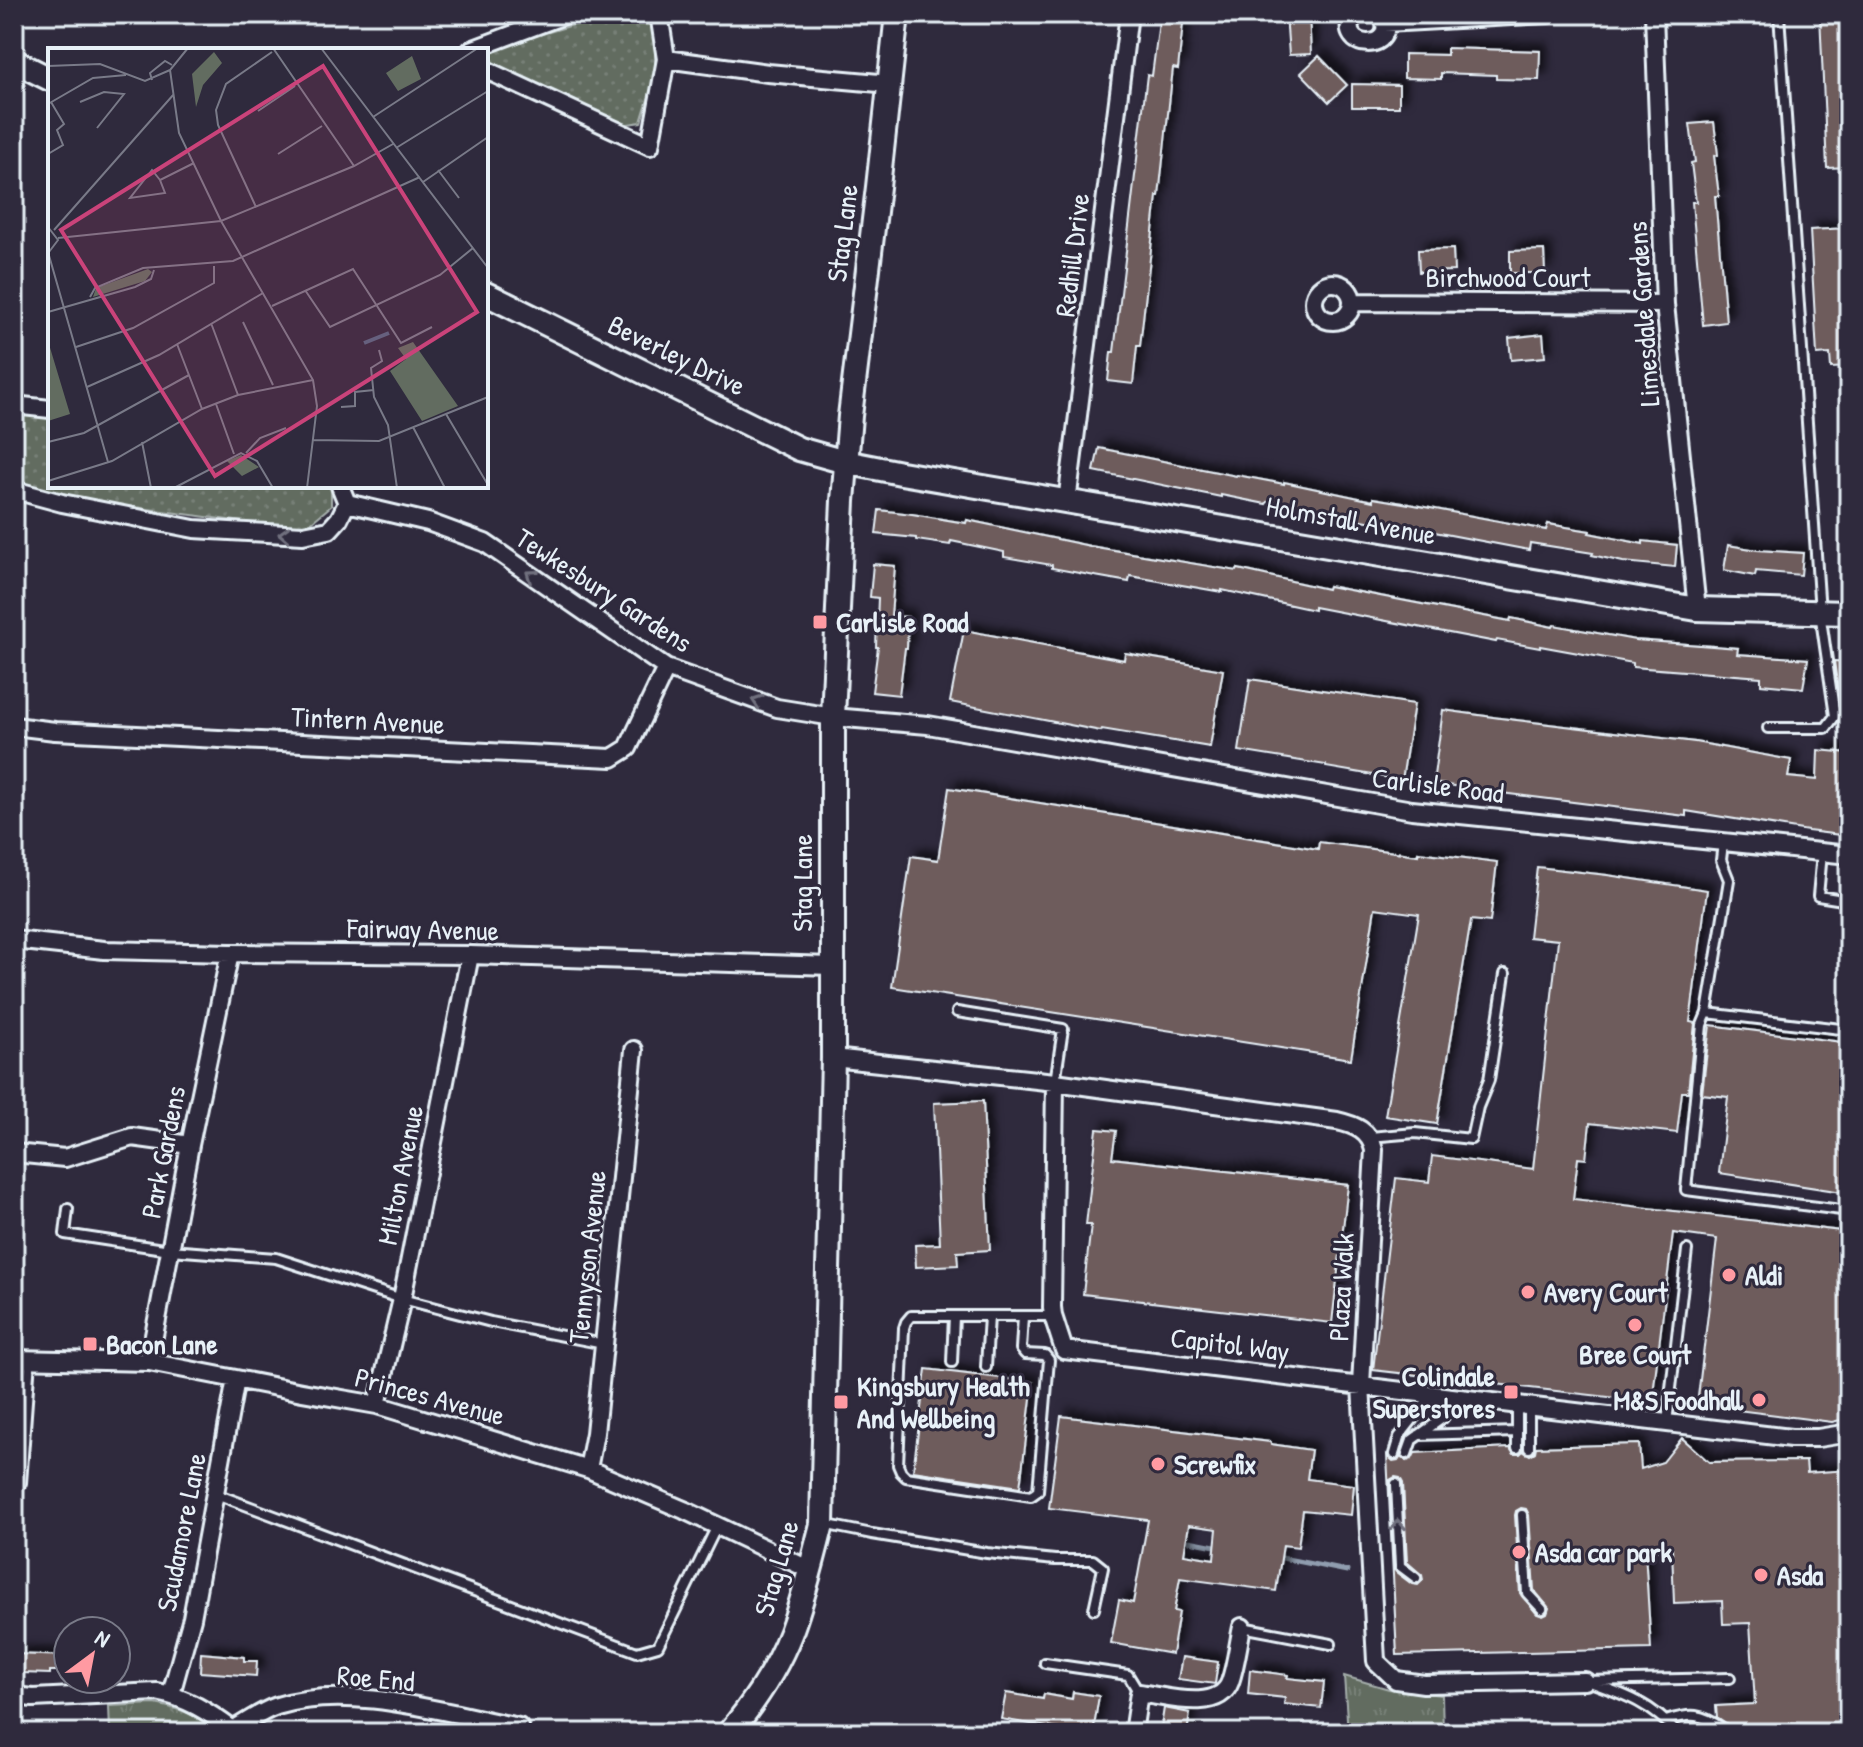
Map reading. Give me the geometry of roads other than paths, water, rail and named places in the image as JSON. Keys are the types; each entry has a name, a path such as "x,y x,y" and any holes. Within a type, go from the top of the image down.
{"street":[{"path":"476,48 567,14"},
{"path":"488,71 650,146 666,59 659,14"},
{"name":"Stag Lane","path":"729,1733 745,1715 790,1634 822,1524 833,1058 833,717 845,462 897,14"},
{"name":"Redhill Drive","path":"1067,502 1129,14"},
{"path":"1354,14 1349,24 1350,30 1356,40 1368,44 1383,35 1383,19 1548,14"},
{"name":"Limesdale Gardens","path":"1654,14 1665,304 1697,609"},
{"path":"666,59 768,73 890,84"},
{"path":"14,61 48,78"},
{"name":"Beverley Drive","path":"488,295 799,449 845,462"},
{"name":"Birchwood Court","path":"1352,302 1665,304"},
{"path":"14,405 48,409"},
{"name":"Holmstall Avenue","path":"845,462 1697,609 1849,613"},
{"path":"14,490 62,503 194,529 303,535 329,530 339,519 347,503 341,488"},
{"name":"Tewkesbury Gardens","path":"347,503 428,522 485,543 666,668 777,708 833,717"},
{"name":"Tintern Avenue","path":"14,726 55,731 612,758 628,748 666,668"},
{"name":"Carlisle Road","path":"833,717 928,725 1412,810 1849,855"},
{"name":"Fairway Avenue","path":"14,940 104,950 470,955 832,966"},
{"name":"Park Gardens","path":"149,1362 230,953"},
{"name":"Milton Avenue","path":"377,1405 402,1299 470,955"},
{"name":"Tennyson Avenue","path":"588,1469 605,1344 634,1050"},
{"path":"833,1058 961,1070 1337,1121 1356,1127 1370,1137"},
{"name":"Capitol Way","path":"1055,1082 1053,1316 1064,1350 1791,1438 1849,1433"},
{"path":"14,1153 65,1158 132,1137 190,1145"},
{"name":"Plaza Walk","path":"1370,1137 1374,1160 1361,1385 1376,1661 1396,1680 1424,1684 1585,1681"},
{"name":"Princes Avenue","path":"22,1359 149,1362 377,1405 588,1469 684,1510 810,1570"},
{"name":"Scudamore Lane","path":"171,1694 192,1618 236,1379"},
{"path":"1133,1733 1139,1693 1197,1701 1211,1700 1223,1693 1230,1685 1242,1627"},
{"path":"14,1696 171,1694 206,1711 234,1731"},
{"name":"Roe End","path":"234,1731 274,1707 303,1700 353,1697 519,1727"}],"lane":[{"path":"1768,728 1826,728 1835,716 1820,612 1779,14"},
{"path":"1723,843 1721,860 1729,880 1707,1013 1702,1025 1686,1190 1849,1211"},
{"path":"1822,853 1818,896 1849,901"},
{"path":"1370,1137 1415,1133 1471,1139 1478,1107 1489,1080 1505,974"},
{"path":"957,1012 1063,1029 1055,1082"},
{"path":"1707,1013 1849,1030"},
{"path":"68,1209 65,1234 170,1250 276,1258 402,1299 491,1322 605,1344"},
{"path":"1667,1423 1687,1250"},
{"path":"1023,1316 1022,1352 1045,1355 1049,1360 1038,1491 1031,1496 906,1477 898,1465 904,1328 911,1316 1023,1316 1053,1316"},
{"path":"952,1362 954,1316"},
{"path":"986,1367 989,1316"},
{"path":"14,1483 21,1483 22,1359"},
{"path":"1394,1454 1399,1437 1432,1394"},
{"path":"1407,1454 1412,1440 1443,1418 1458,1397"},
{"path":"1517,1448 1523,1405"},
{"path":"1523,1405 1529,1448"},
{"path":"1419,1435 1517,1432"},
{"path":"1396,1484 1400,1566 1416,1578"},
{"path":"216,1494 637,1652 658,1646 717,1526"},
{"path":"1522,1515 1527,1593 1542,1609"},
{"path":"822,1524 987,1553 1055,1560 1093,1560 1103,1568 1094,1609"},
{"path":"1242,1627 1331,1644"},
{"path":"1045,1663 1128,1675 1139,1693"},
{"path":"1585,1681 1730,1678"},
{"name":"Plaza Walk","path":"1585,1681 1632,1697 1658,1713 1677,1733"},
{"path":"1666,1721 1685,1715 1699,1715 1711,1720 1723,1729 1723,1733"}],"waterway":[{"path":"1189,1541 1220,1547"},
{"path":"1277,1557 1347,1571"}],"place":[{"name":"Carlisle Road","path":"820,622"},
{"name":"Aldi","path":"1729,1275"},
{"name":"Avery Court","path":"1528,1292"},
{"name":"Bree Court","path":"1635,1325"},
{"name":"Bacon Lane","path":"90,1344"},
{"name":"Colindale Superstores","path":"1511,1392"},
{"name":"M&S Foodhall","path":"1759,1400"},
{"name":"Kingsbury Health And Wellbeing","path":"841,1402"},
{"name":"Screwfix","path":"1158,1464"},
{"name":"Asda car park","path":"1519,1552"},
{"name":"Asda","path":"1761,1575"}]}
